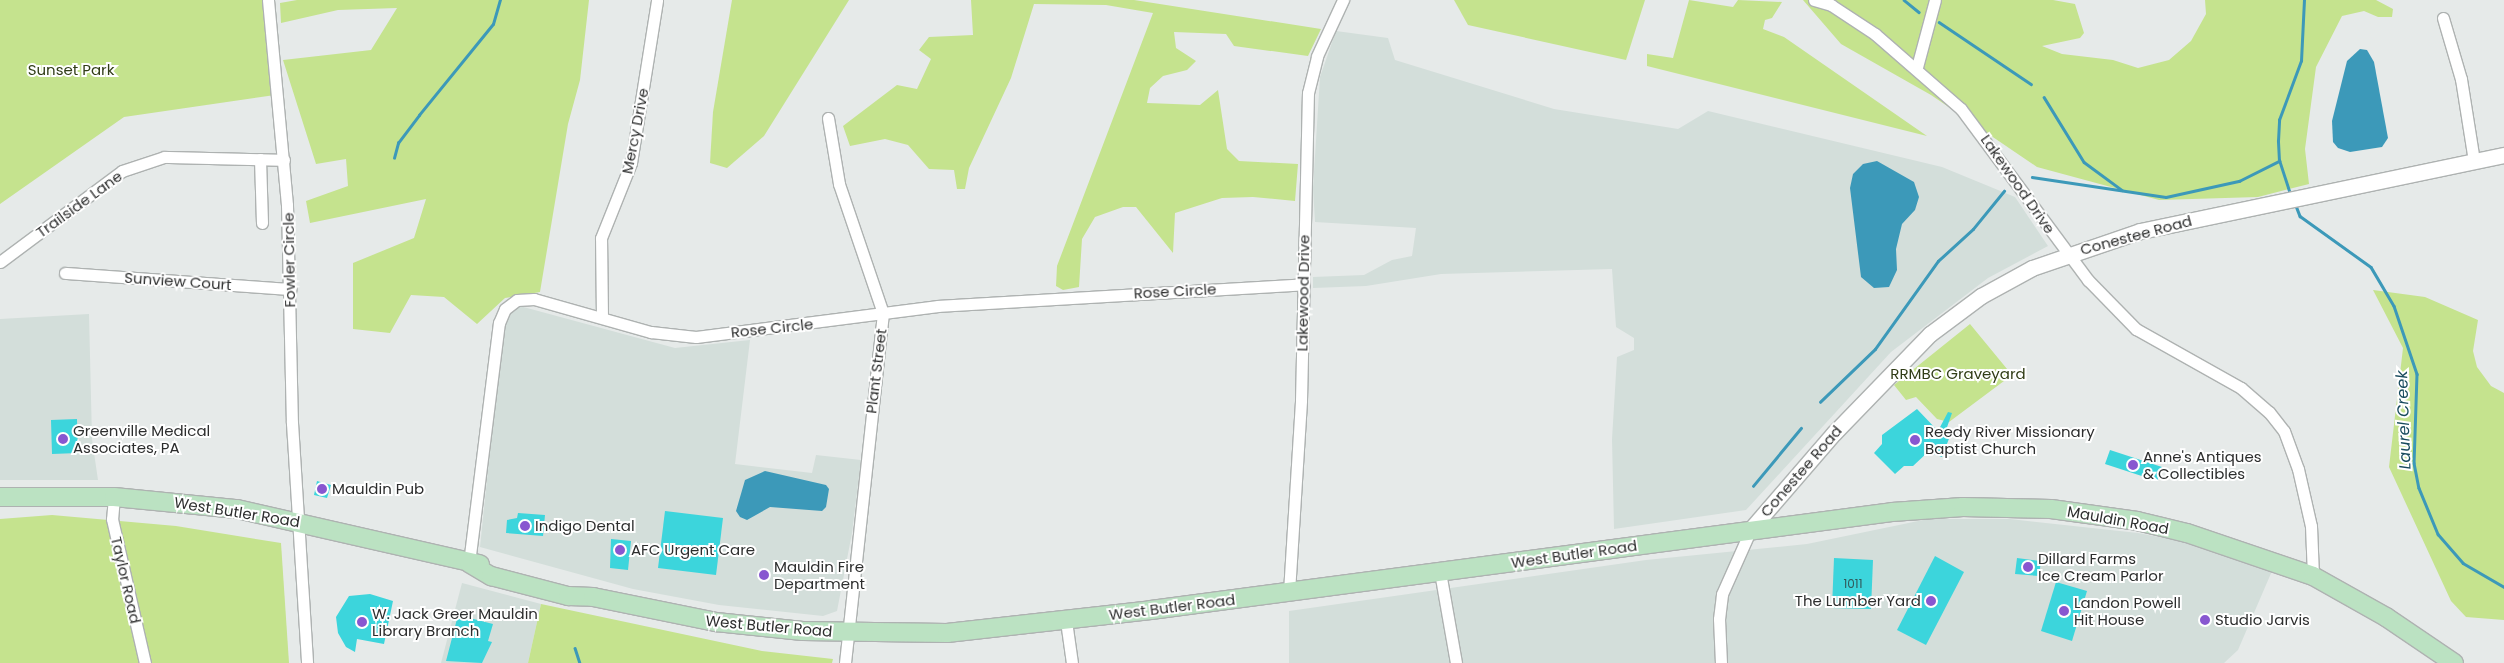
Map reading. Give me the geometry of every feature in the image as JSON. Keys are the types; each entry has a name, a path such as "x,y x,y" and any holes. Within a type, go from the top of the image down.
{"main road":[{"name":"Conestee Road","path":"1751,529 1834,433 1930,334 2001,284 2068,254 2140,231 2504,154"},
{"name":"West Butler Road","path":"0,497 114,497 208,505 297,521 469,563 508,580 568,596 593,597 716,622 849,632 947,633 1066,620 1440,572 1751,529"},
{"name":"Mauldin Road","path":"1751,529 1934,508 2051,509 2136,521 2187,533 2313,576 2386,617 2454,663"}],"street":[{"name":"Fowler Circle","path":"268,0 284,160 297,521 307,663"},
{"name":"Mercy Drive","path":"602,318 601,238 631,163 657,0"},
{"name":"Lakewood Drive","path":"1289,592 1304,284 1308,93 1317,56 1343,0"},
{"name":"Lakewood Drive","path":"1814,0 1847,14 1916,67 1991,144 2068,254 2136,329 2241,388 2277,421 2290,443 2304,495 2314,550 2313,576"},
{"path":"1916,67 1935,0"},
{"path":"2443,18 2461,79 2474,161"},
{"name":"Plant Street","path":"828,118 829,146 839,184 883,313 845,663"},
{"name":"Trailside Lane","path":"0,262 122,171 164,158 284,160"},
{"path":"260,159 262,223"},
{"name":"Sunview Court","path":"66,273 290,289"},
{"name":"Rose Circle","path":"469,563 501,317 512,302 529,298 651,332 690,337 883,313 1089,296 1304,284"},
{"name":"Taylor Road","path":"114,497 112,519 145,663"},
{"path":"1721,663 1719,619 1722,594 1751,529"},
{"path":"1440,572 1456,663"},
{"path":"1066,620 1072,663"}],"shaded area":[{"path":"1336,31 1388,38 1395,60 1554,109 1678,129 1708,111 1942,167 2015,197 2048,246 1988,278 1891,352 1746,510 1614,529 1612,439 1617,357 1634,350 1634,338 1616,327 1612,269 1441,274 1366,286 1313,288 1313,277 1364,275 1392,260 1412,256 1416,228 1315,222 1313,188 1320,77"},
{"path":"516,305 675,348 750,340 735,464 812,473 816,455 861,460 852,533 837,611 823,616 719,605 633,589 480,547 504,317"},
{"path":"89,314 92,439 98,480 0,480 0,319"},
{"path":"1928,519 2010,519 2138,533 2199,545 2272,571 2238,650 2224,663 1289,663 1289,611 1646,560 1807,544"},
{"path":"462,583 541,604 528,663 441,663"}],"green space":[{"name":"Sunset Park","path":"0,0 268,0 275,95 124,117 0,204"},
{"path":"297,0 589,0 580,80 568,124 540,292 505,298 477,324 444,297 411,295 390,333 353,329 353,263 414,238 426,199 310,223 306,201 348,186 346,159 316,164 283,60 371,50 397,8 338,10 281,23 280,3"},
{"path":"732,0 849,0 764,136 727,168 710,163 713,112"},
{"path":"971,0 1134,0 1321,29 1308,56 1234,46 1226,34 1174,32 1176,48 1196,61 1187,70 1163,76 1150,88 1147,103 1200,105 1218,90 1227,149 1239,161 1298,164 1295,201 1253,197 1222,198 1175,213 1173,253 1136,207 1123,207 1095,217 1082,239 1079,287 1063,290 1056,286 1057,266 1153,13 1106,5 1034,4 1011,78 969,168 965,189 957,189 954,170 929,169 908,145 885,139 850,146 843,126 897,85 917,89 931,59 919,50 929,37 973,35"},
{"path":"1454,0 1645,0 1626,60 1468,25"},
{"path":"1689,0 1733,7 1738,0 1782,2 1772,18 1765,20 1763,29 1784,37 1927,136 1647,66 1647,54 1673,58"},
{"path":"1803,0 2053,0 2075,4 2084,33 2080,38 2042,46 2062,54 2113,60 2138,68 2169,60 2191,41 2206,14 2205,0 2376,0 2393,9 2392,17 2378,17 2364,11 2342,16 2316,67 2305,149 2309,184 2258,197 2159,200 2037,167 1931,95 1841,44"},
{"path":"2373,290 2425,297 2478,320 2473,351 2477,367 2491,386 2504,393 2504,620 2466,617 2451,601 2389,467 2403,348"},
{"name":"RRMBC Graveyard","path":"1970,324 2012,375 1949,422 1937,419 1916,397 1906,400 1894,385"},
{"path":"52,515 176,526 281,543 289,663 0,663 0,519"},
{"path":"541,604 762,651 833,659 832,663 528,663"}],"water":[{"path":"2360,49 2367,50 2374,62 2388,138 2382,147 2350,152 2338,148 2333,142 2332,121 2347,61"},
{"path":"1877,161 1914,182 1919,197 1915,210 1902,224 1896,249 1897,270 1889,287 1874,288 1861,277 1850,188 1853,174 1863,164"},
{"path":"765,471 826,485 829,489 826,507 822,511 770,507 747,520 740,517 736,511 745,480"}],"building":[{"name":"Reedy River Missionary Baptist Church","path":"1917,409 1938,431 1948,412 1952,413 1945,433 1950,436 1942,457 1928,452 1913,466 1904,466 1895,474 1874,453 1882,444 1882,435"},
{"name":"Greenville Medical Associates, PA","path":"77,419 78,453 52,454 51,420"},
{"name":"Anne's Antiques & Collectibles","path":"2110,450 2162,467 2157,481 2105,464"},
{"name":"Mauldin Pub","path":"317,481 331,485 327,498 314,495"},
{"path":"665,511 723,518 716,575 658,568"},
{"name":"Indigo Dental","path":"518,513 545,515 543,536 506,533 507,520 517,518"},
{"name":"AFC Urgent Care","path":"611,539 631,541 628,570 610,568"},
{"name":"The Lumber Yard","path":"1935,556 1964,572 1926,645 1897,630"},
{"path":"1834,558 1873,560 1871,609 1832,608"},
{"name":"Dillard Farms Ice Cream Parlor","path":"2017,558 2041,561 2039,576 2015,574"},
{"name":"Landon Powell Hit House","path":"2056,582 2087,591 2072,641 2041,631"},
{"name":"W. Jack Greer Mauldin Library Branch","path":"370,594 393,601 384,644 357,639 355,652 346,647 338,633 336,617 349,596"},
{"path":"458,615 493,624 488,641 492,642 482,663 446,661"}],"waterway":[{"path":"394,158 398,143 493,24 500,0"},
{"path":"1904,0 1919,12"},
{"name":"Laurel Creek","path":"2290,194 2279,161 2279,120 2301,61 2304,0"},
{"path":"1939,22 2031,84"},
{"path":"2044,97 2084,162 2122,190"},
{"path":"2032,177 2166,197 2239,181 2279,161"},
{"path":"1820,402 1875,349 1938,261 1973,229 2004,191"},
{"name":"Laurel Creek","path":"2295,203 2300,216 2371,267 2394,306 2417,374 2414,463 2419,488 2438,534 2463,563 2504,587"},
{"path":"1753,486 1801,428"},
{"path":"575,648 580,663"}],"place":[{"name":"Greenville Medical Associates, PA","path":"63,439"},
{"name":"Reedy River Missionary Baptist Church","path":"1915,440"},
{"name":"Anne's Antiques & Collectibles","path":"2133,465"},
{"name":"Mauldin Pub","path":"322,489"},
{"name":"Indigo Dental","path":"525,526"},
{"name":"AFC Urgent Care","path":"620,550"},
{"name":"Dillard Farms Ice Cream Parlor","path":"2028,567"},
{"name":"Mauldin Fire Department","path":"764,575"},
{"name":"The Lumber Yard","path":"1931,601"},
{"name":"Landon Powell Hit House","path":"2064,611"},
{"name":"Studio Jarvis","path":"2205,620"},
{"name":"W. Jack Greer Mauldin Library Branch","path":"362,622"}]}
